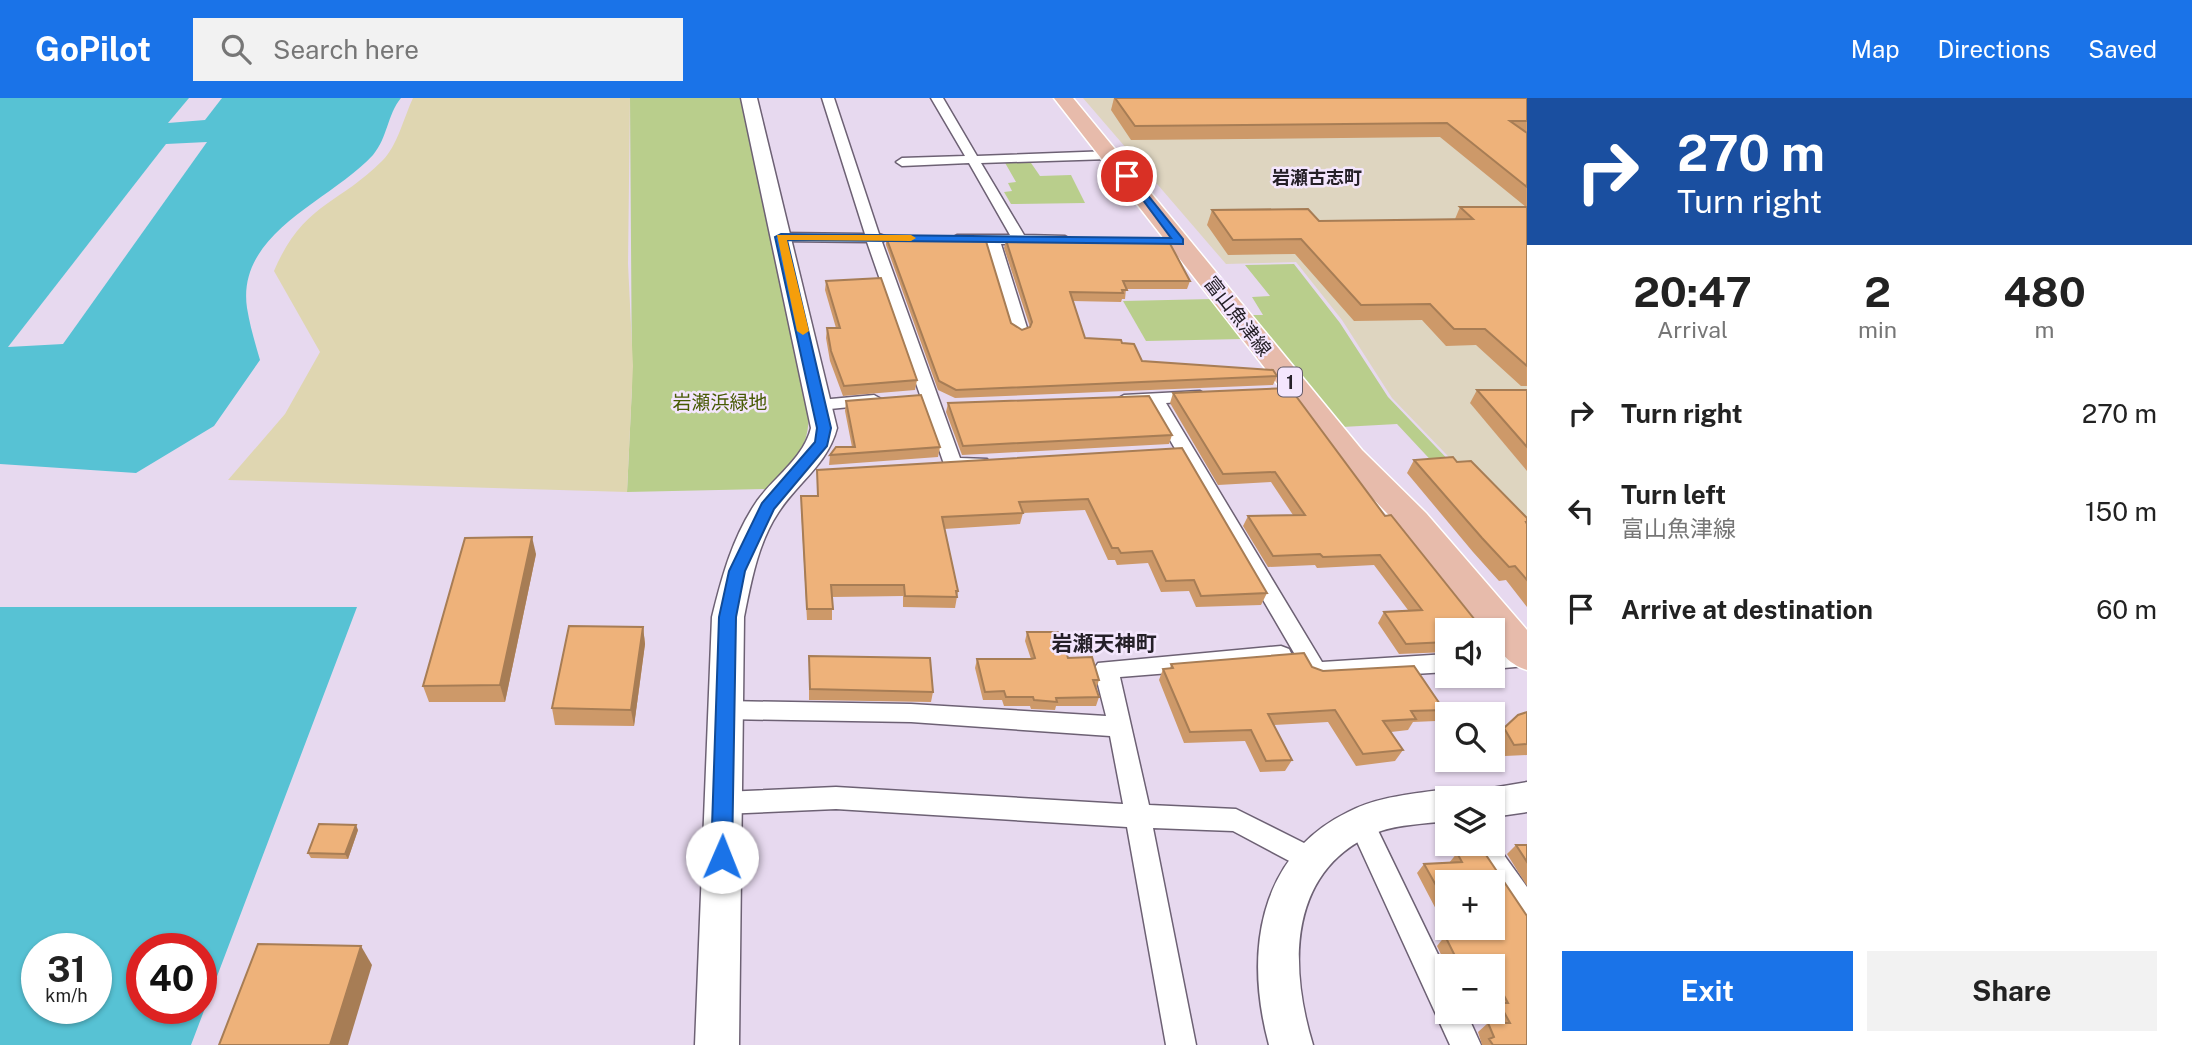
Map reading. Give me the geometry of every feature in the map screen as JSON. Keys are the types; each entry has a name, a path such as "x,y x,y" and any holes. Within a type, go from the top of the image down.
{"main road":[{"name":"富山魚津線","path":"1063,98 1110,155 1166,241 1284,391 1414,522 1527,657"}],"street":[{"path":"717,1045 728,617 737,571 767,507 809,472 822,443 824,428 749,98"},
{"path":"828,98 946,465 994,462"},
{"path":"937,98 1020,240"},
{"path":"902,162 1110,155"},
{"path":"781,237 899,238"},
{"path":"939,238 1086,240"},
{"path":"992,239 1020,331"},
{"path":"1100,400 1219,395"},
{"path":"923,396 951,406"},
{"path":"1154,398 1178,451 1316,671 1435,664"},
{"path":"820,405 890,399"},
{"path":"1181,1045 1121,727 1106,669 1305,653"},
{"path":"1505,659 1527,657"},
{"path":"725,710 911,713 1121,727"},
{"path":"723,803 836,797 1030,812 1136,814 1236,820 1310,860"},
{"path":"1505,800 1527,797"},
{"path":"1291,1045 1283,1022 1275,958 1277,935 1290,889 1310,860 1341,834 1361,822 1392,812 1435,807"},
{"path":"1361,822 1435,979"},
{"path":"1489,856 1527,910"},
{"path":"1456,1024 1466,1045"}],"shaded area":[{"path":"1083,98 1527,98 1527,550 1470,479 1392,398 1342,320 1296,262 1226,264"}],"green space":[{"name":"岩瀬浜緑地","path":"630,98 744,98 808,392 808,424 803,446 790,466 768,489 627,492 632,386"},
{"path":"1029,160 1040,176 1071,175 1085,203 1011,204 1004,192 1012,191 1008,183 1016,182 1004,161"},
{"path":"1294,264 1340,323 1388,397 1458,470 1439,469 1397,424 1342,427 1251,315 1263,315 1252,297 1270,296 1245,265"},
{"path":"1213,299 1243,339 1146,341 1123,301"}],"sand":[{"path":"413,98 630,98 628,264 633,366 627,492 228,480 285,414 320,352 274,271 285,249 309,218 366,176 387,155"}],"water":[{"path":"0,98 401,98 373,155 355,172 290,220 271,238 256,258 248,281 247,308 260,360 214,426 136,473 0,464"},
{"path":"0,607 357,607 217,976 217,933 126,933 126,1024 199,1024 191,1045 0,1045"}],"pier":[{"path":"189,98 222,98 205,120 168,123"},
{"path":"207,142 63,344 8,347 166,144"}],"building":[{"path":"1115,98 1527,98 1527,121 1510,121 1527,133 1527,187 1447,123 1135,126"},
{"path":"1460,207 1527,207 1527,366 1485,329 1454,329 1430,304 1361,305 1301,239 1233,240 1212,210 1308,209 1319,221 1473,219"},
{"path":"886,237 985,238 1011,323 1022,330 1030,327 1032,322 1006,240 1168,240 1190,281 1123,281 1127,290 1122,290 1123,293 1070,292 1085,338 1121,340 1122,343 1134,344 1142,361 1273,370 1277,376 956,390 939,381"},
{"path":"881,278 917,380 844,386 831,351 827,328 840,328 826,281"},
{"path":"1290,388 1385,516 1391,515 1473,618 1435,618 1435,643 1406,644 1384,612 1422,610 1380,555 1273,556 1248,516 1305,515 1275,472 1223,474 1173,393"},
{"path":"1477,390 1527,390 1527,447"},
{"path":"921,395 940,447 830,455 836,447 855,447 846,401"},
{"path":"1149,396 1172,435 963,446 948,403"},
{"path":"1182,448 1267,593 1201,596 1194,580 1166,581 1152,551 1121,553 1118,548 1112,548 1088,499 1019,502 1023,513 942,517 957,597 905,596 904,585 831,585 833,609 807,609 801,496 818,496 817,470"},
{"path":"1453,457 1457,462 1471,461 1527,518 1527,580 1515,566 1509,567 1414,460"},
{"path":"532,537 500,685 423,686 465,538"},
{"path":"569,626 643,627 631,710 552,708"},
{"path":"1027,632 1060,632 1068,658 1092,657 1099,680 1093,680 1099,697 1056,698 1057,702 1034,700 1033,697 1006,697 1004,691 985,692 977,659 1035,658"},
{"path":"1304,653 1312,667 1323,671 1414,666 1439,702 1435,702 1435,710 1411,711 1416,719 1383,721 1403,750 1363,754 1335,710 1268,714 1292,760 1266,761 1251,730 1190,732 1163,669 1173,668 1171,664"},
{"path":"809,656 930,658 933,692 810,689"},
{"path":"1527,712 1527,744 1514,745 1505,730 1518,715"},
{"path":"319,824 356,825 345,854 308,853"},
{"path":"1516,845 1527,845 1527,862"},
{"path":"1459,856 1487,856 1496,870 1435,870 1435,884 1424,864 1462,862"},
{"path":"1505,883 1527,916 1527,1045 1493,1045 1489,1039 1494,1037 1488,1024 1510,1023 1505,1014 1505,1003 1508,1003 1505,997 1505,954 1454,954 1447,940 1505,940"},
{"path":"258,944 361,946 330,1045 219,1045"}],"slow traffic":[{"path":"803,331 781,237 911,238"}],"district":[{"name":"岩瀬古志町","path":"1317,177"},
{"name":"岩瀬天神町","path":"1104,643"}],"route":[{"path":"722,857 728,617 737,571 767,507 822,443 824,428 781,237 1179,241 1127,176"}]}
